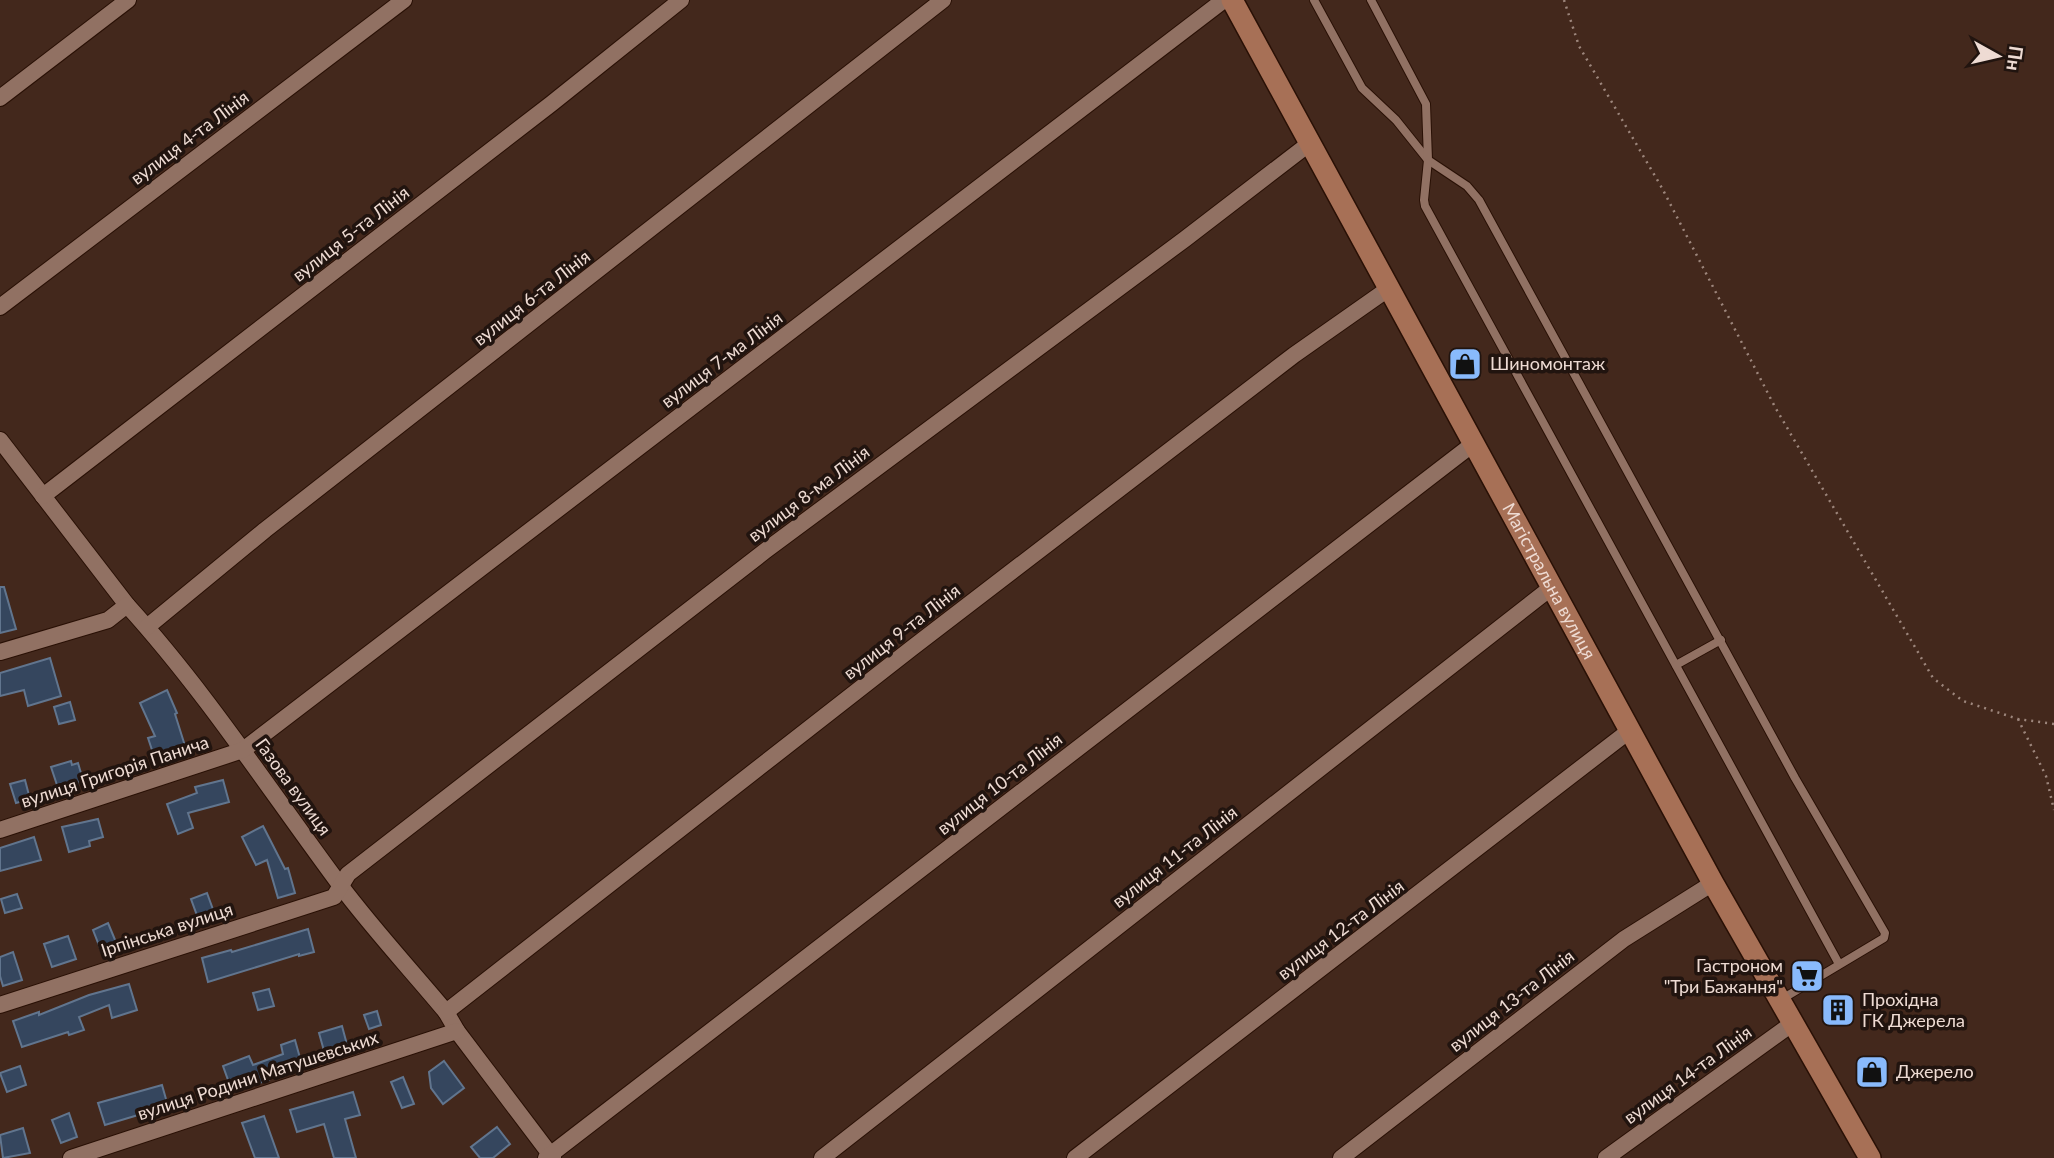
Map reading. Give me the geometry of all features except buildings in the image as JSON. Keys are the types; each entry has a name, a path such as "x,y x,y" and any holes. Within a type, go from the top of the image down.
{"street":[{"path":"0,98 128,0"},
{"name":"вулиця 4-та Лінія","path":"0,307 404,0"},
{"name":"вулиця 5-та Лінія","path":"43,496 551,104 681,0"},
{"name":"вулиця 6-та Лінія","path":"147,627 276,522 943,0"},
{"name":"вулиця 7-ма Лінія","path":"243,750 1224,0"},
{"name":"Магістральна вулиця","path":"1232,0 1629,732 1870,1158"},
{"name":"вулиця 8-ма Лінія","path":"342,887 348,874 765,551 1310,143"},
{"name":"вулиця 9-та Лінія","path":"446,1012 890,665 1294,355 1388,289"},
{"name":"Газова вулиця","path":"0,440 127,606 147,627 243,750 342,887 446,1012 457,1031 550,1157"},
{"name":"вулиця 10-та Лінія","path":"550,1157 1473,444"},
{"name":"вулиця 11-та Лінія","path":"822,1158 1552,587"},
{"path":"0,652 107,620 127,606"},
{"name":"вулиця 12-та Лінія","path":"1075,1158 1629,732"},
{"name":"вулиця Григорія Панича","path":"0,830 243,750"},
{"name":"вулиця 13-та Лінія","path":"1341,1158 1624,939 1713,883"},
{"name":"Ірпінська вулиця","path":"0,1004 334,897 342,887"},
{"name":"вулиця 14-та Лінія","path":"1606,1158 1793,1023"},
{"name":"вулиця Родини Матушевських","path":"71,1158 457,1031"}],"lane":[{"path":"1314,0 1362,89 1396,120 1428,160 1467,186 1479,200 1795,778 1885,933 1884,938 1780,1001"},
{"path":"1371,0 1426,104 1428,160 1423,200 1425,206 1839,964"},
{"path":"1676,665 1721,640"}],"path":[{"path":"1564,0 1579,46 1662,188 1775,407 1933,678 1964,701 2018,719 2054,724"},
{"path":"2018,719 2046,776 2054,810"}],"place":[{"name":"Шиномонтаж","path":"1465,364"},
{"name":"Гастроном \"Три Бажання\"","path":"1807,976"},
{"name":"Прохідна ГК Джерела","path":"1838,1010"},
{"name":"Джерело","path":"1872,1072"}]}
